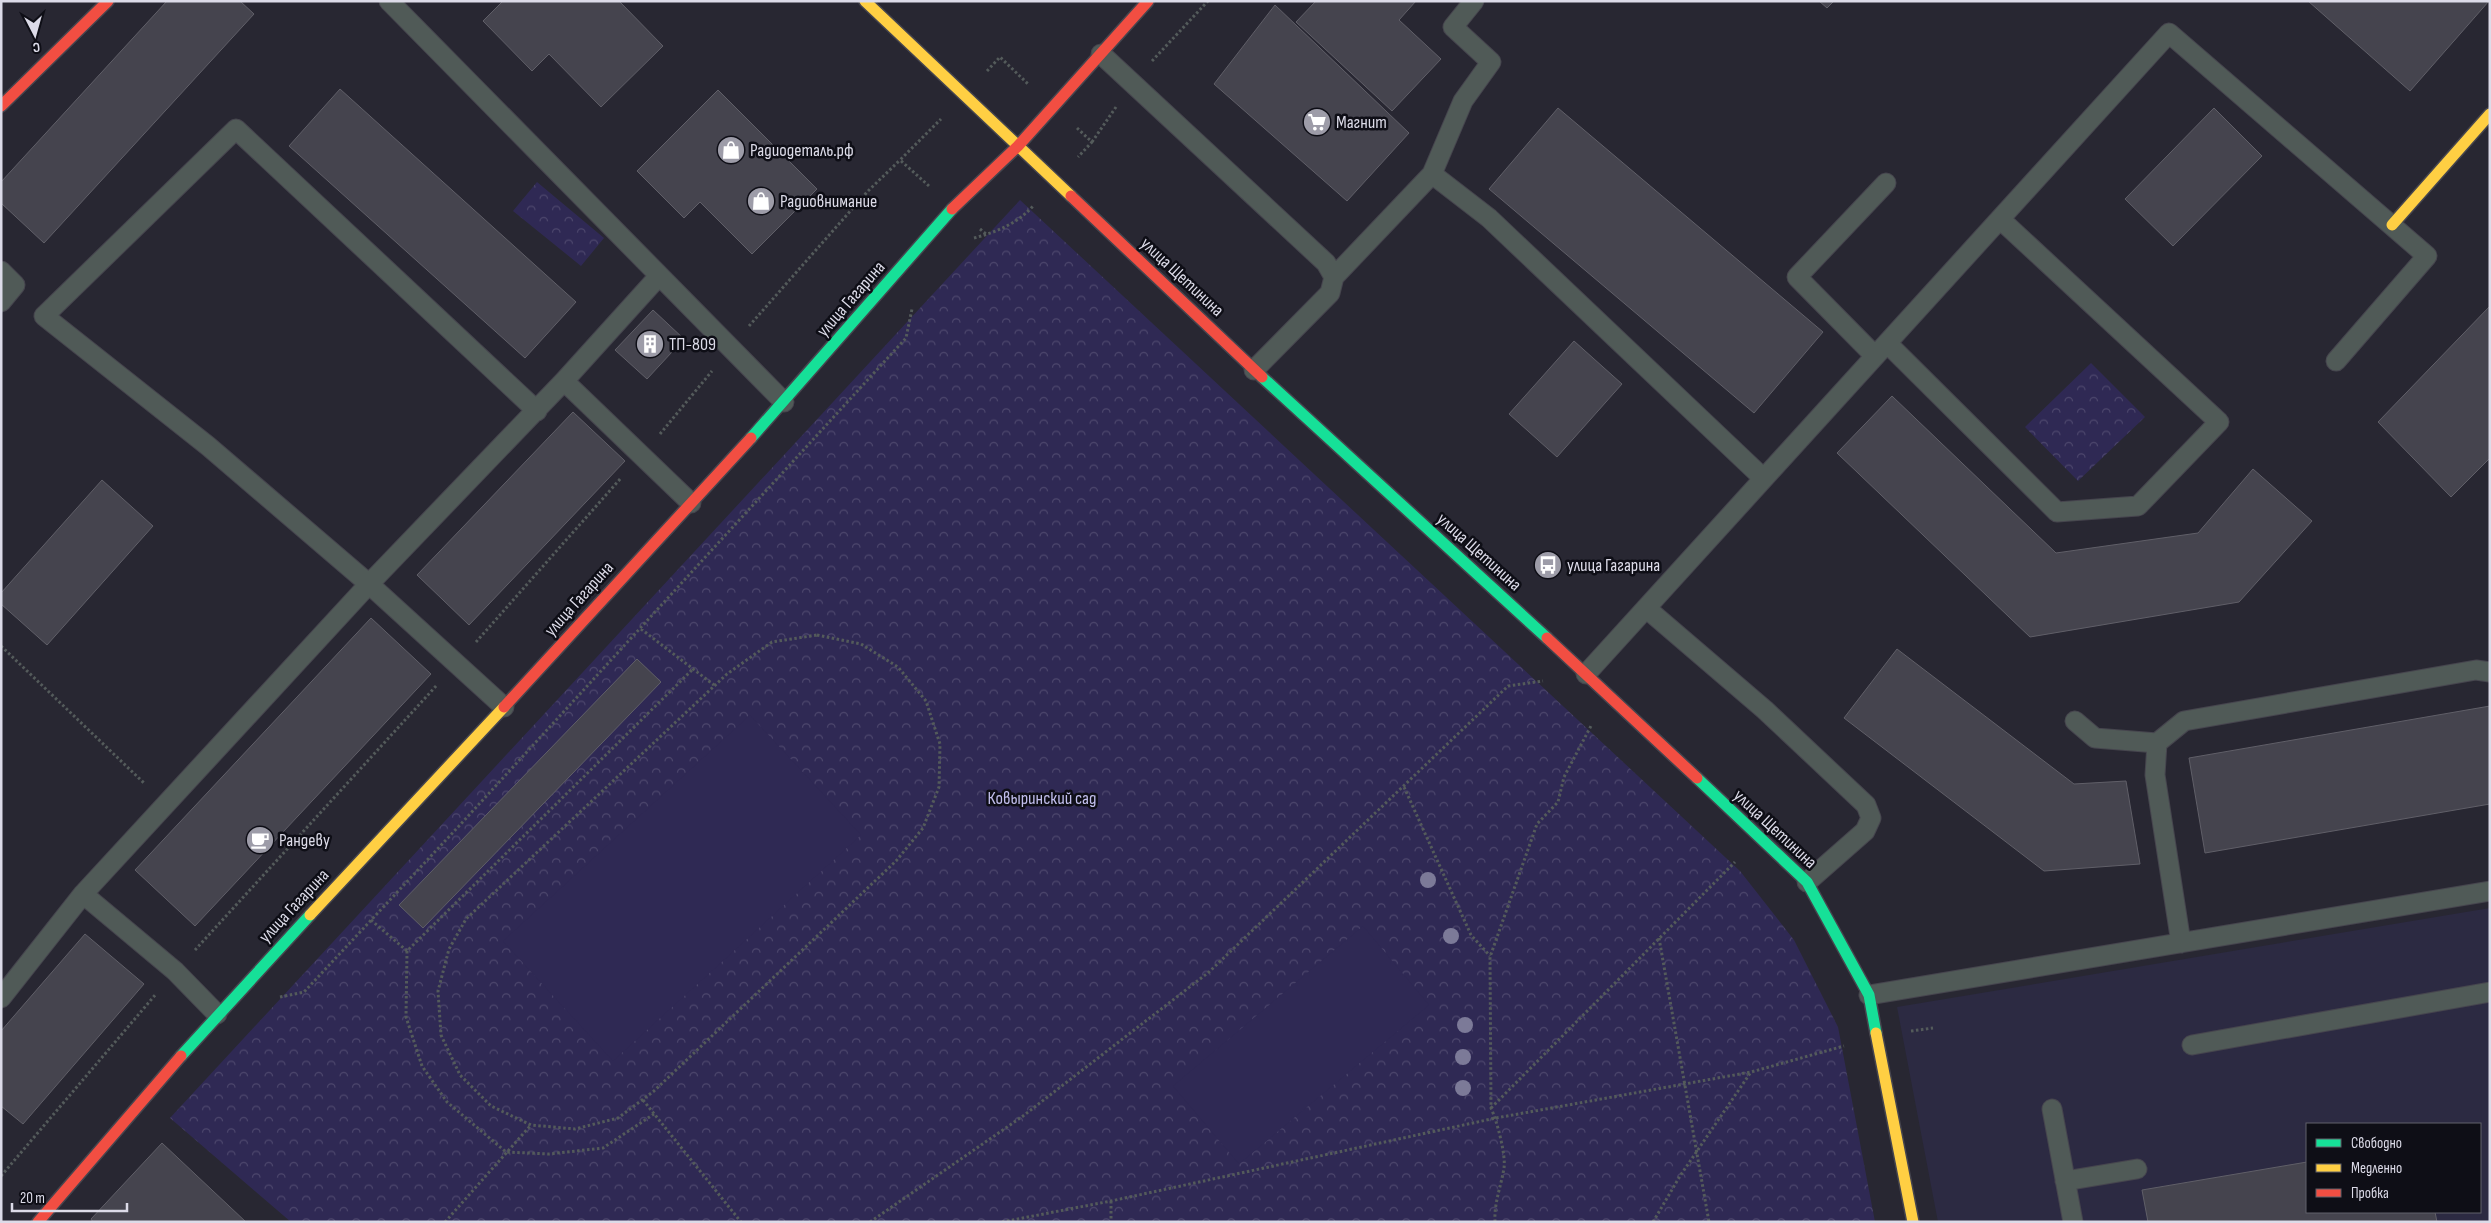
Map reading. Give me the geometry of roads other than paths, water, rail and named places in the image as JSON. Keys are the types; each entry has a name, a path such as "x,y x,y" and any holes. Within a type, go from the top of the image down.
{"street":[{"path":"1,106 108,1"},
{"name":"улица Щетинина","path":"865,1 1254,370 1586,674 1807,882 1869,994 1913,1222"},
{"name":"улица Гагарина","path":"38,1222 217,1014 504,707 784,402 953,208 1018,146 1148,1"},
{"path":"2392,225 2490,114"}],"lane":[{"path":"389,1 784,402"},
{"path":"1254,370 1330,293 1334,277 1432,174 1463,101 1491,62 1453,26 1474,1"},
{"path":"1586,674 2169,33 2427,256 2336,361"},
{"path":"1101,54 1326,263 1334,277"},
{"path":"504,707 369,584 208,446 44,316 236,129 537,411"},
{"path":"1432,174 1489,218 1764,478"},
{"path":"1886,183 1797,277 1881,349 2058,512 2138,506 2218,422 2000,219"},
{"path":"1,271 15,286 1,302"},
{"path":"1,998 83,894 369,584 537,411 659,276"},
{"path":"564,381 691,503"},
{"path":"1646,608 1765,710 1866,806 1871,818 1865,831 1807,882"},
{"path":"2075,721 2095,738 2157,743 2184,721 2476,670 2490,672"},
{"path":"2157,743 2155,775 2181,942"},
{"path":"1869,994 2490,891"},
{"path":"83,894 175,971 217,1014"},
{"path":"2192,1045 2490,992"},
{"path":"2052,1110 2073,1222"},
{"path":"2065,1181 2137,1169"}],"place":[{"name":"Магнит","path":"1317,122"},
{"name":"Радиодеталь.рф","path":"731,150"},
{"name":"Радиовнимание","path":"761,201"},
{"name":"ТП-809","path":"650,344"},
{"name":"улица Гагарина","path":"1548,565"},
{"name":"Рандеву","path":"260,840"}],"park label":[{"name":"Ковыринский сад","path":"1042,798"}]}
